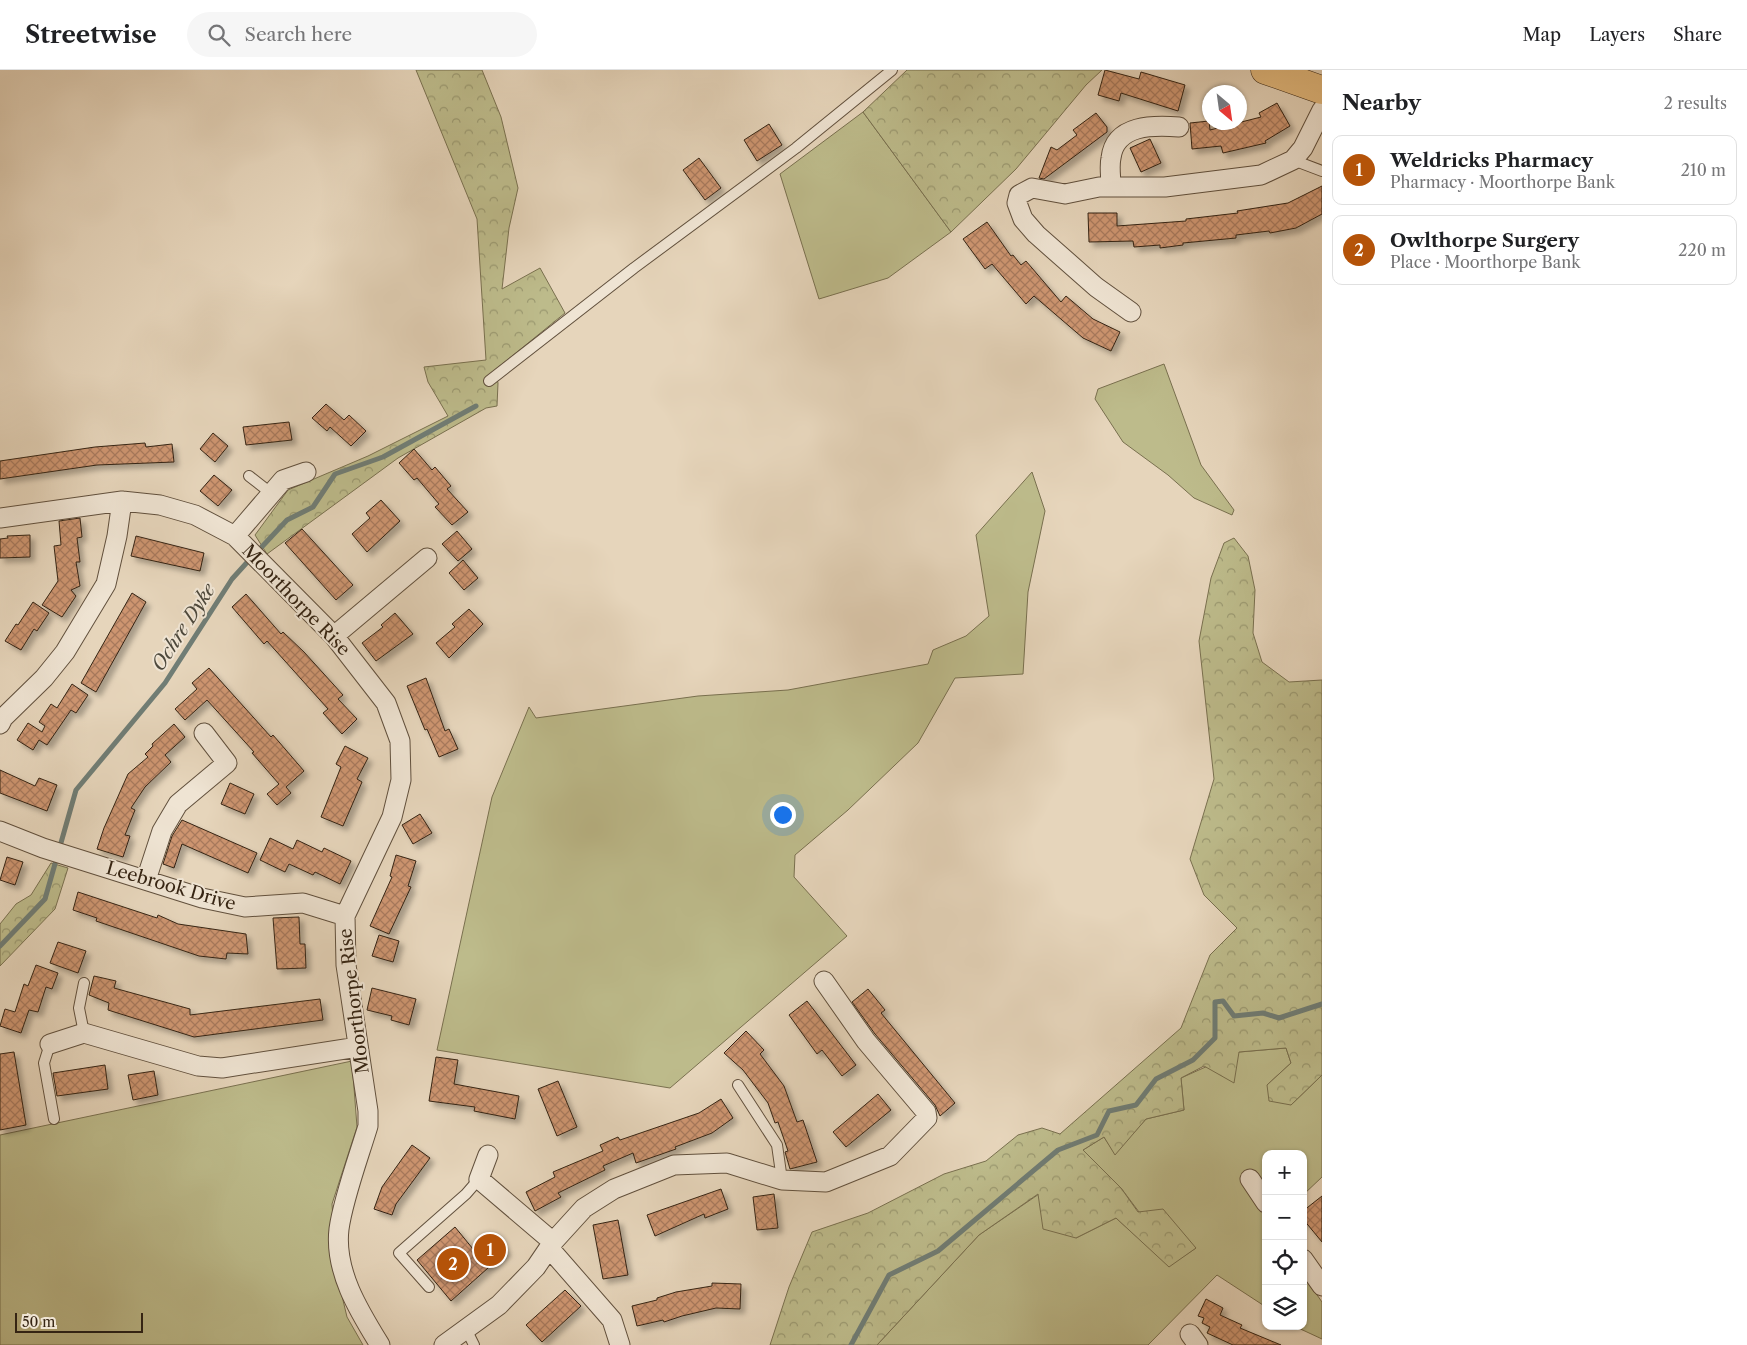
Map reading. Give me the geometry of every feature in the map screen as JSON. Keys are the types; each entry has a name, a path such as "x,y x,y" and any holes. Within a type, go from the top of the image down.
{"main road":[{"path":"1266,70 1322,90"}],"street":[{"path":"1131,312 1096,287 1036,234 1023,219 1017,204 1018,195 1032,188 1065,194 1111,186 1165,187 1261,175 1293,160 1303,148 1322,110"},
{"path":"1111,186 1111,157 1122,137 1132,130 1146,126 1179,127"},
{"path":"238,539 283,480 306,472"},
{"path":"1,719 44,678 65,652 106,584 117,536 122,501"},
{"name":"Moorthorpe Rise","path":"0,518 122,501 160,505 195,515 238,539 334,636 386,703 400,741 401,780 392,817 345,916 346,965 368,1111 368,1126 339,1229 342,1267 356,1306 380,1345"},
{"path":"334,636 427,558"},
{"path":"146,880 162,831 178,804 227,763 204,733"},
{"name":"Leebrook Drive","path":"0,831 42,848 202,898 246,907 303,903 345,916"},
{"path":"444,1345 470,1337 536,1267 551,1246 584,1208 614,1189 674,1165 727,1163 782,1180 826,1182 890,1156 927,1118 926,1112 866,1041 824,981"},
{"path":"50,1044 84,1033 198,1066 222,1068 358,1047"},
{"path":"488,1156 479,1179 551,1246 612,1320 620,1345"},
{"path":"1250,1179 1262,1197"},
{"path":"1307,1265 1321,1284"}],"lane":[{"path":"489,381 634,268 796,148 892,70"},
{"path":"1293,160 1322,171"},
{"path":"249,476 272,494"},
{"path":"84,983 78,1008 84,1033"},
{"path":"50,1044 44,1064 54,1119"},
{"path":"738,1085 777,1145 782,1180"},
{"path":"429,1287 399,1253 466,1194 479,1179"}],"green space":[{"path":"416,70 482,70 501,117 518,188 509,228 502,289 540,268 565,313 495,370 498,383 497,406 486,408 398,458 267,554 255,535 288,490 368,456 448,416 428,382 424,367 486,360 477,219"},
{"path":"907,70 1102,70 1086,85 1016,169 951,232 863,112"},
{"path":"863,112 951,232 888,278 819,299 780,174"},
{"path":"1164,364 1201,465 1234,510 1232,515 1194,498 1168,475 1123,442 1095,399 1098,389"},
{"path":"1032,472 1045,511 1028,592 1023,674 955,678 918,743 848,810 795,855 794,877 847,936 670,1088 437,1050 492,797 529,707 536,718 698,696 788,690 928,664 933,650 966,636 989,616 976,535"},
{"path":"1234,538 1248,556 1255,590 1253,633 1262,662 1289,682 1322,680 1322,1075 1291,1105 1269,1101 1267,1085 1291,1063 1286,1048 1239,1052 1234,1083 1204,1066 1181,1078 1184,1110 1146,1119 1115,1155 1104,1137 1083,1150 1121,1188 1138,1212 1163,1209 1196,1248 1169,1267 1116,1218 1076,1238 1043,1229 1038,1194 979,1235 877,1345 770,1345 789,1287 812,1232 868,1213 944,1174 986,1161 1018,1135 1042,1128 1060,1134 1181,1028 1210,955 1237,928 1204,895 1190,859 1214,779 1199,641 1211,578 1224,543"},
{"path":"51,863 68,868 55,909 0,966 0,924 16,904 31,895"},
{"path":"1286,1048 1291,1063 1267,1085 1291,1105 1322,1075 1322,1177 1307,1191 1307,1150 1262,1150 1262,1304 1217,1275 1148,1345 877,1345 979,1235 1039,1194 1076,1238 1116,1218 1169,1266 1196,1248 1139,1212 1121,1188 1083,1150 1104,1137 1115,1154 1146,1119 1184,1110 1181,1078 1239,1052"},
{"path":"352,1061 357,1127 332,1204 337,1275 347,1317 363,1345 0,1345 0,1135"},
{"path":"1307,1281 1322,1302 1322,1339 1303,1330 1307,1330"}],"building":[{"path":"1105,70 1139,79 1141,72 1185,85 1178,111 1121,93 1119,101 1098,95"},
{"path":"1277,103 1290,126 1265,141 1266,143 1223,153 1221,146 1192,149 1190,123 1202,122 1202,130 1247,130 1247,121 1261,117 1259,113"},
{"path":"1096,113 1107,127 1107,132 1044,179 1039,178 1051,147 1057,150 1077,135 1073,130"},
{"path":"769,124 782,145 757,161 744,140"},
{"path":"1150,139 1161,163 1141,172 1130,148"},
{"path":"699,158 721,188 705,200 683,170"},
{"path":"1322,186 1322,214 1296,228 1270,233 1269,231 1236,235 1236,238 1183,243 1183,245 1160,248 1160,245 1134,247 1133,241 1089,242 1088,213 1117,213 1117,226 1186,221 1186,219 1238,213 1237,211 1288,203"},
{"path":"987,222 1011,256 1013,255 1021,265 1026,261 1061,302 1066,296 1093,319 1120,332 1111,351 1083,338 1034,296 1026,304 992,264 985,269 963,239"},
{"path":"326,404 344,420 349,415 366,431 351,446 330,427 327,431 312,418"},
{"path":"289,422 292,440 246,445 243,427"},
{"path":"213,433 228,446 215,462 200,449"},
{"path":"145,443 146,447 172,444 174,462 97,465 0,479 0,461 95,447"},
{"path":"414,449 432,470 435,467 451,486 447,489 468,512 452,525 435,507 439,504 417,478 414,480 399,463"},
{"path":"214,475 232,490 218,506 200,491"},
{"path":"381,500 400,521 367,552 352,534 370,518 366,513"},
{"path":"80,518 82,537 77,538 80,562 76,562 80,586 71,590 76,596 62,617 42,605 58,581 54,546 61,545 59,521"},
{"path":"302,529 353,585 336,600 285,543"},
{"path":"457,531 472,549 458,561 442,544"},
{"path":"30,535 30,557 0,558 0,539 8,538 7,536"},
{"path":"136,536 204,553 200,571 131,556"},
{"path":"463,560 478,578 464,590 449,573"},
{"path":"132,593 146,602 96,692 81,683"},
{"path":"246,594 281,634 283,632 304,652 343,695 338,699 357,719 342,734 323,713 328,709 267,641 264,644 232,607"},
{"path":"33,602 49,613 37,631 34,629 21,650 5,641"},
{"path":"469,609 483,624 449,658 436,643 455,627 452,624"},
{"path":"395,613 413,634 376,661 362,643 383,627 381,625"},
{"path":"209,668 271,737 273,735 304,771 286,787 291,793 277,805 267,794 279,784 252,753 254,752 207,700 185,720 175,709 197,689 192,683"},
{"path":"426,678 445,731 449,729 458,749 439,757 427,729 425,730 407,686"},
{"path":"72,684 88,695 76,713 71,710 47,745 39,740 33,750 17,740 28,723 42,732 45,726 39,722 51,704 57,708"},
{"path":"174,724 185,737 165,755 171,762 145,787 131,808 135,810 125,835 130,836 123,857 97,849 104,828 128,774 148,757 145,754 153,746 152,744"},
{"path":"345,746 368,758 357,779 362,782 343,826 321,817 341,767 336,764"},
{"path":"0,770 35,786 39,778 57,785 47,811 0,793"},
{"path":"230,783 254,794 245,814 221,804"},
{"path":"420,814 432,833 413,844 402,825"},
{"path":"182,820 257,853 248,873 182,844 174,868 163,864 172,836"},
{"path":"270,838 293,849 297,840 322,852 324,848 351,861 340,884 315,872 313,875 289,864 285,872 260,860"},
{"path":"396,855 416,861 408,886 411,887 389,934 370,926 392,877 390,876"},
{"path":"7,857 23,862 15,885 0,880"},
{"path":"78,892 157,918 158,915 178,924 246,934 248,954 227,953 226,959 199,956 96,921 97,918 73,910"},
{"path":"299,917 300,944 305,944 306,968 277,969 273,918"},
{"path":"379,935 399,941 393,962 372,956"},
{"path":"58,942 86,951 78,973 50,963"},
{"path":"36,965 58,973 52,989 46,987 38,1012 29,1010 21,1033 0,1026 5,1009 15,1012 24,984 28,986"},
{"path":"94,976 116,981 114,988 190,1009 190,1015 320,999 323,1020 194,1037 108,1010 109,1003 89,995"},
{"path":"372,988 416,999 409,1025 391,1020 392,1016 367,1010"},
{"path":"868,989 885,1010 881,1013 955,1103 940,1116 935,1105 875,1034 852,1002"},
{"path":"807,1001 856,1065 842,1076 822,1050 817,1054 789,1015"},
{"path":"746,1031 764,1050 760,1054 784,1086 797,1122 803,1120 817,1162 790,1169 785,1152 788,1151 778,1122 775,1123 768,1103 743,1070 724,1053"},
{"path":"14,1052 26,1125 0,1130 0,1054"},
{"path":"436,1057 458,1060 454,1084 519,1096 515,1119 474,1111 475,1107 429,1101"},
{"path":"105,1065 108,1089 57,1096 53,1073"},
{"path":"154,1071 158,1095 133,1100 128,1075"},
{"path":"558,1081 577,1127 557,1136 538,1089"},
{"path":"878,1094 891,1110 846,1147 833,1132"},
{"path":"721,1099 733,1118 712,1133 675,1147 676,1149 636,1163 633,1153 603,1166 605,1170 558,1193 561,1197 535,1211 526,1192 555,1177 553,1172 603,1151 600,1145 618,1137 620,1140 699,1113"},
{"path":"412,1145 430,1158 396,1204 392,1215 374,1209 382,1187"},
{"path":"721,1189 728,1209 705,1218 704,1214 655,1236 647,1215"},
{"path":"774,1194 778,1228 757,1230 753,1197"},
{"path":"1322,1196 1322,1242 1307,1224 1307,1208"},
{"path":"618,1220 628,1275 603,1279 593,1225"},
{"path":"455,1227 473,1249 491,1233 507,1251 451,1301 417,1260"},
{"path":"712,1283 741,1284 740,1309 716,1308 664,1322 663,1320 637,1326 632,1306 657,1300 657,1298 676,1292 712,1286"},
{"path":"565,1290 581,1306 542,1342 526,1325"},
{"path":"1206,1299 1223,1308 1220,1315 1242,1325 1240,1328 1281,1345 1233,1345 1207,1333 1210,1327 1202,1323 1204,1318 1198,1316"}],"waterway":[{"name":"Ochre Dyke","path":"257,552 287,520 313,507 335,474 383,457 476,406"},
{"name":"Ochre Dyke","path":"0,946 45,899 76,790 165,683 232,579 251,558"},
{"path":"851,1345 889,1275 938,1251 1058,1150 1097,1135 1109,1111 1136,1105 1156,1079 1193,1060 1215,1038 1215,1002 1223,1001 1234,1016 1263,1013 1279,1018 1322,1004"}],"place":[{"name":"Weldricks Pharmacy","path":"490,1250"},
{"name":"Owlthorpe Surgery","path":"453,1264"}]}
